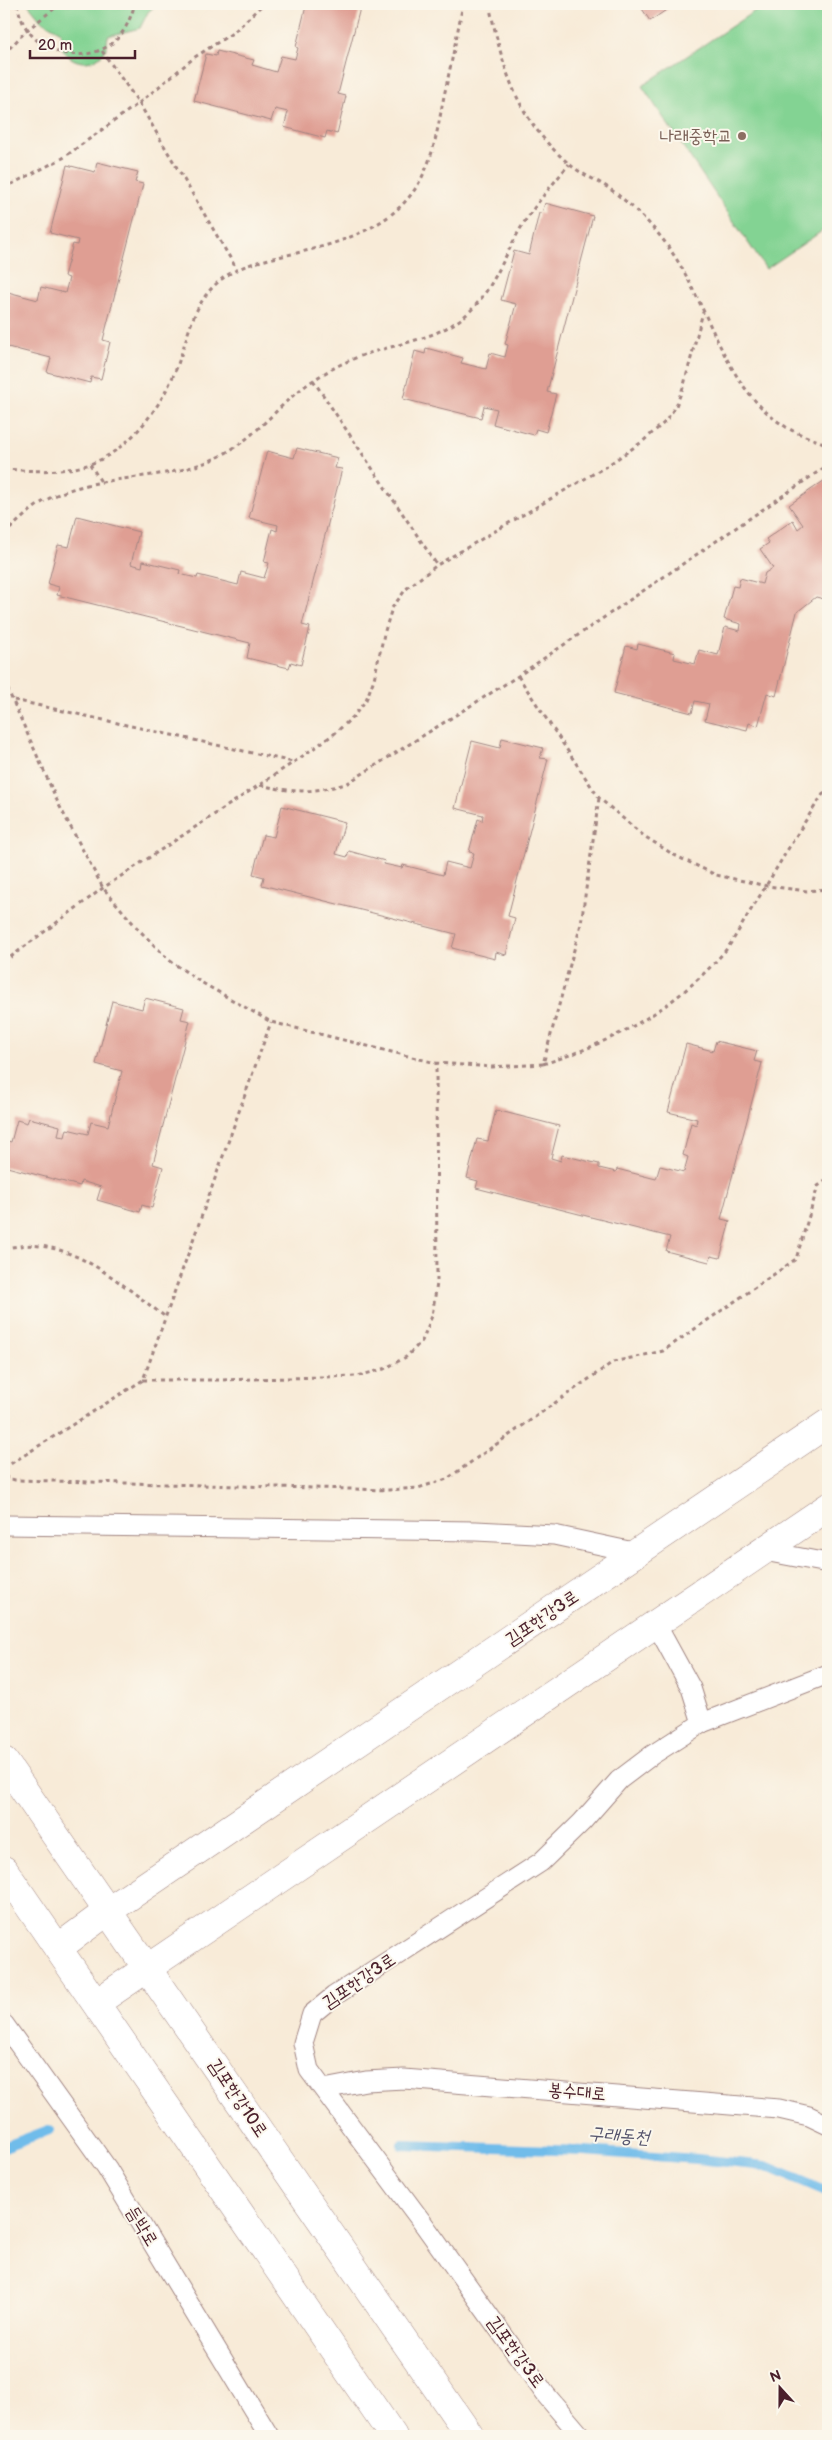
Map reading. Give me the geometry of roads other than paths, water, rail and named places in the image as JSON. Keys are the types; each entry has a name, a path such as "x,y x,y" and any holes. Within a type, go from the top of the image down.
{"street":[{"name":"김포한강3로","path":"58,1948 108,1911 828,1423"},
{"path":"96,2003 828,1507"},
{"name":"김포한강10로","path":"4,1762 470,2436"},
{"path":"4,1870 393,2436"}],"lane":[{"path":"4,1525 476,1531 554,1535 638,1553"},
{"path":"764,1551 828,1563"},
{"path":"656,1624 691,1688 702,1723"},
{"name":"김포한강3로","path":"580,2436 546,2395 309,2070 303,2043 312,2014 334,1996 541,1862 582,1822 619,1780 652,1755 702,1723 828,1674"},
{"name":"듬박로","path":"4,2024 107,2168 269,2436"},
{"name":"봉수대로","path":"324,2090 366,2081 404,2079 452,2082 779,2109 810,2116 828,2126"}],"waterway":[{"name":"구래동천","path":"4,2147 49,2130"},
{"name":"구래동천","path":"402,2145 584,2151 766,2166 828,2192"}],"place":[{"name":"나래중학교","path":"742,136"}]}
